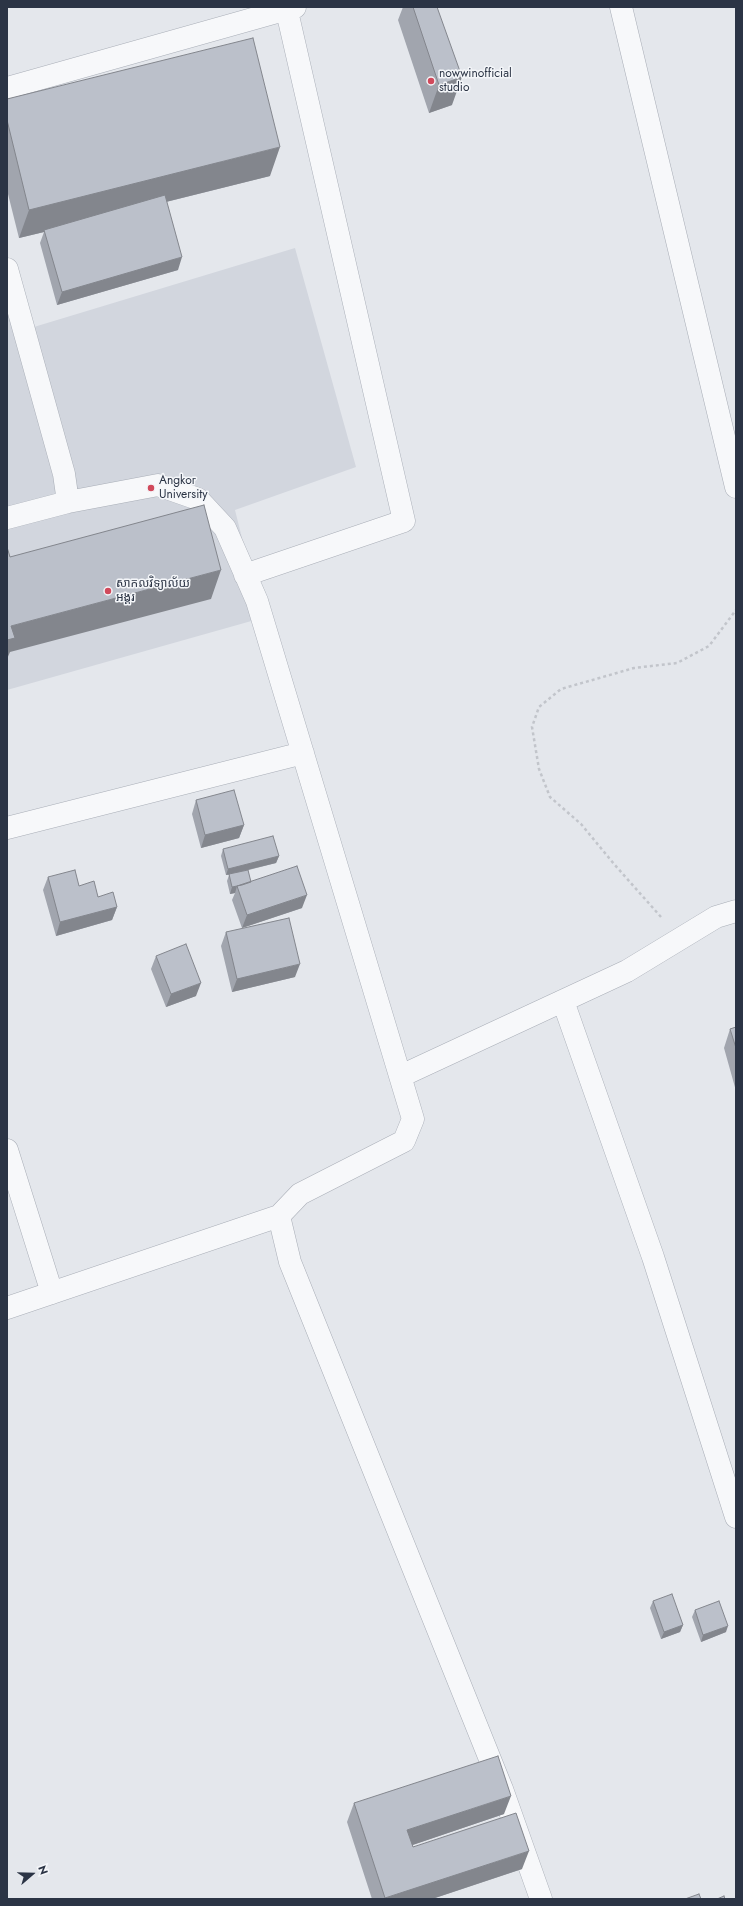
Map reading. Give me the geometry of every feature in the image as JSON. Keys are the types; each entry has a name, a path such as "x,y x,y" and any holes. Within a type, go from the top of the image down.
{"street":[{"path":"621,7 736,487"},
{"path":"7,88 289,8 404,521 246,575"},
{"path":"7,269 64,474 68,502"},
{"path":"7,518 68,502 158,485 198,499 225,528 257,601 413,1120 404,1141 300,1194 279,1216 7,1308"},
{"path":"7,828 303,753"},
{"path":"401,1076 627,971 716,917 736,911"},
{"path":"562,1001 653,1257 736,1517"},
{"path":"7,1150 52,1293"},
{"path":"279,1216 290,1262 502,1789 541,1899"}],"path":[{"path":"680,938 614,864 582,824 550,797 539,768 532,727 539,707 561,689 634,668 677,663 709,646 736,610"}],"shaded area":[{"name":"Angkor University","path":"295,248 356,467 235,510 262,618 7,690 7,269 24,330"}],"building":[{"path":"413,7 437,7 462,77 439,85"},
{"path":"253,38 280,147 29,210 7,120 7,99"},
{"path":"165,195 182,257 62,292 44,230"},
{"path":"204,505 221,570 11,626 15,638 7,640 7,547 10,557"},
{"path":"234,790 244,825 205,835 196,800"},
{"path":"273,836 279,856 228,869 223,849"},
{"path":"297,866 307,895 247,915 237,886"},
{"path":"75,870 79,886 94,881 98,897 113,892 117,907 60,922 48,877"},
{"path":"248,870 251,882 232,887 229,874"},
{"path":"289,918 300,964 237,979 226,932"},
{"path":"186,944 201,983 171,994 156,956"},
{"path":"736,1027 736,1048 730,1029"},
{"path":"672,1594 683,1625 664,1632 653,1601"},
{"path":"719,1601 728,1626 703,1635 695,1610"},
{"path":"498,1756 511,1796 407,1830 413,1847 516,1813 529,1851 385,1898 354,1803"},
{"path":"699,1894 701,1899 685,1899"},
{"path":"724,1896 725,1899 717,1899"}],"place":[{"name":"nowwinofficial studio","path":"431,81"},
{"name":"Angkor University","path":"151,488"},
{"name":"សាកលវិទ្យាល័យ អង្គរ","path":"108,591"}]}
